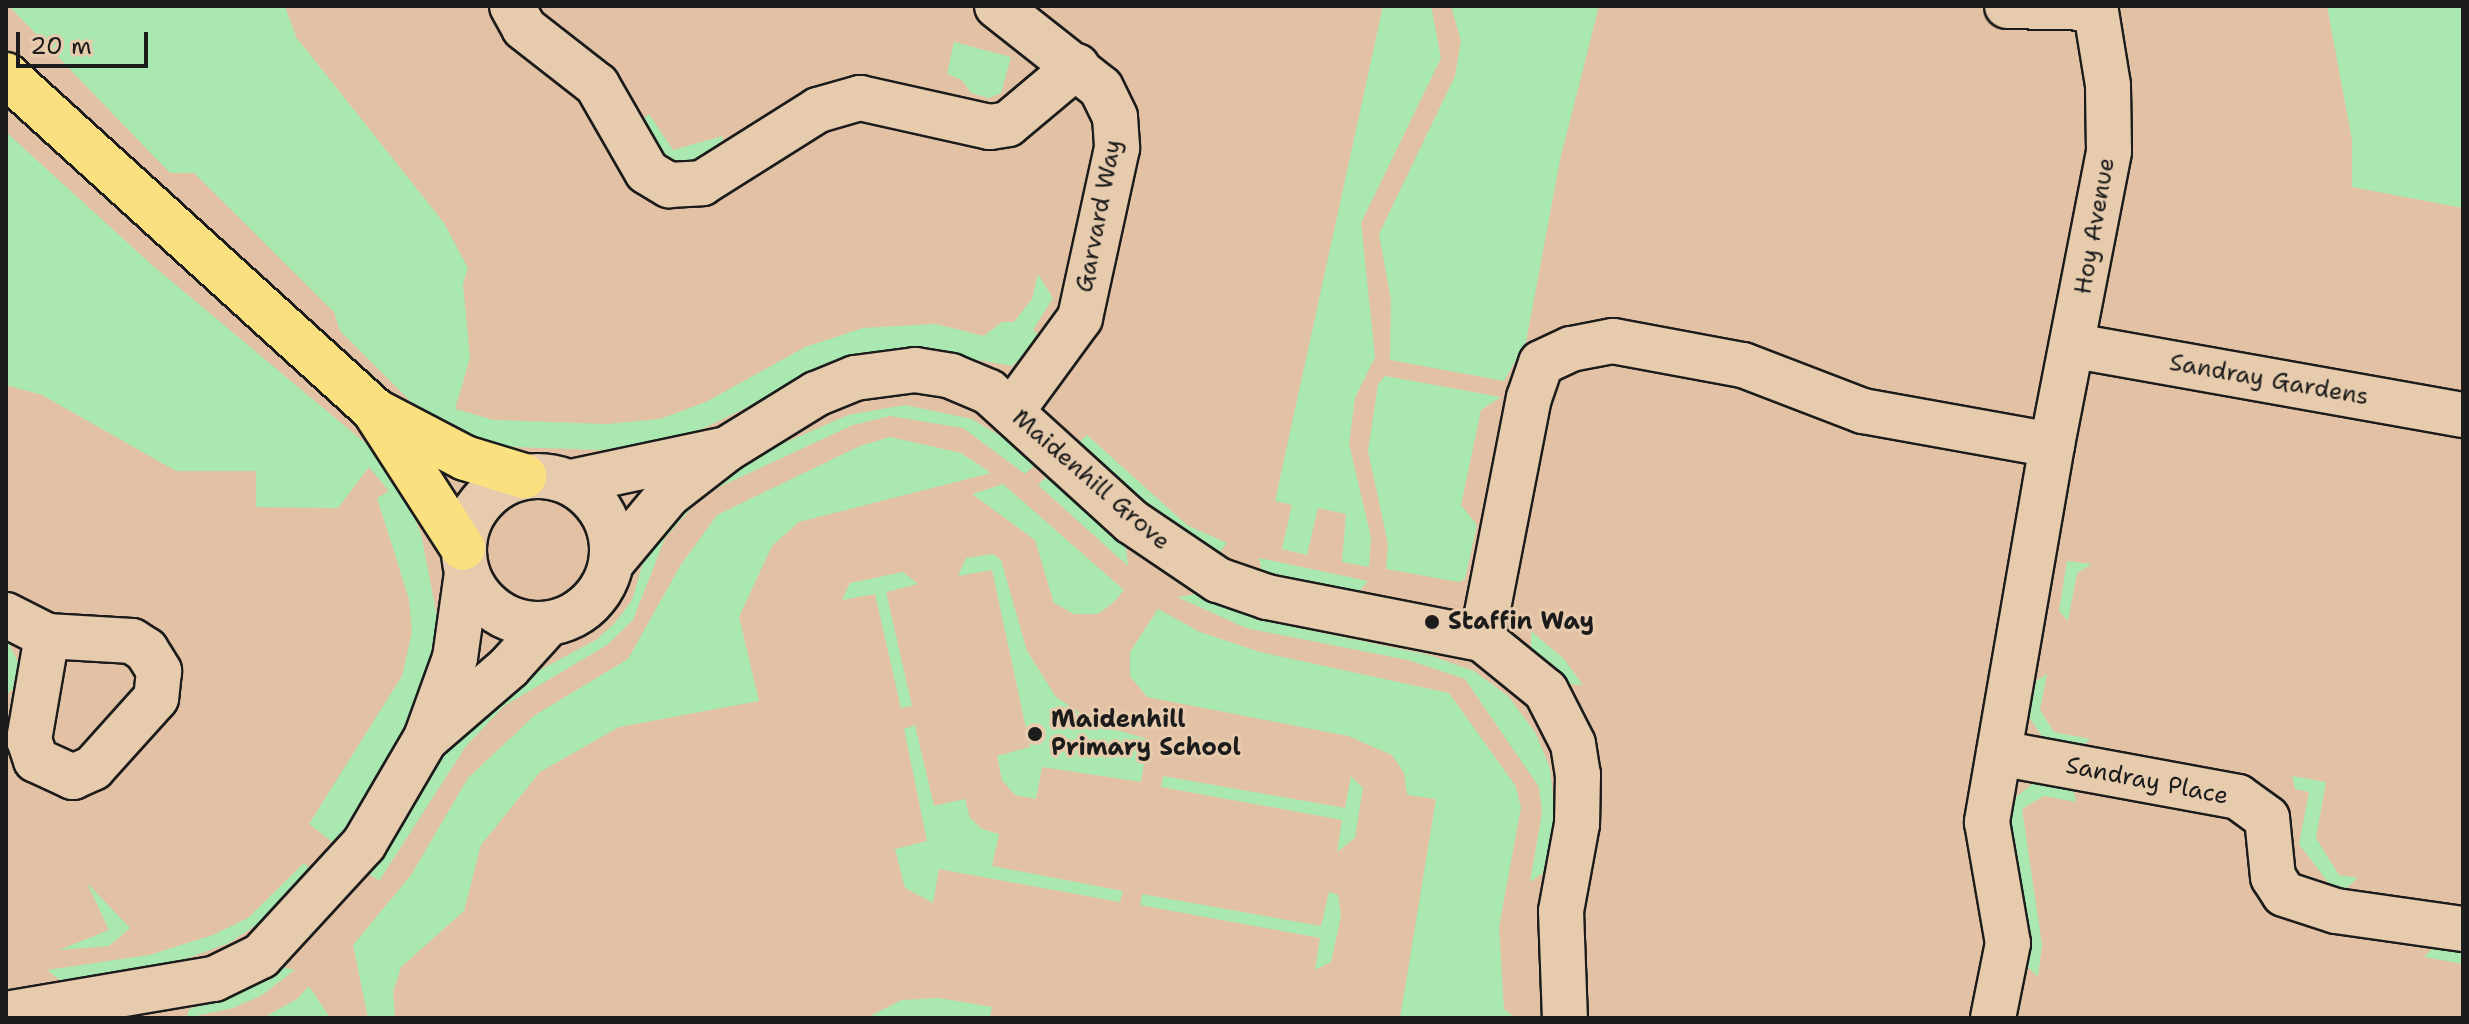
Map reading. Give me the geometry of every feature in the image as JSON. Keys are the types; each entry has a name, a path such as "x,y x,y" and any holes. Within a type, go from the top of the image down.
{"highway":[{"path":"10,71 374,410 465,458 524,476"},
{"path":"374,410 465,560"}],"street":[{"path":"512,6 524,28 597,85 647,172 669,185 685,187 702,183 818,110 860,98 990,127 1022,116 1077,66"},
{"name":"Garvard Way","path":"997,6 1077,66 1110,102 1117,148 1080,318 1012,411"},
{"path":"2007,6 2095,7"},
{"name":"Hoy Avenue","path":"2052,445 2075,346 2109,151 2108,85 2095,7"},
{"path":"1482,639 1529,398 1541,363 1571,349 1613,341 1743,365 1863,411 2052,445 1987,822 2008,943 1993,1018"},
{"name":"Sandray Gardens","path":"2075,346 2463,415"},
{"name":"Maidenhill Grove","path":"612,562 668,495 727,449 816,394 855,378 915,370 951,376 989,392 1132,522 1218,580 1267,597 1482,639 1546,691 1573,744 1579,803 1561,911 1565,1018"},
{"name":"Maidenhill Grove","path":"571,482 727,449"},
{"path":"6,1014 214,979 261,956 364,844 426,738 455,658 468,522 481,501 501,484 524,476 548,475 571,482 605,515 612,562 590,604 547,625 509,667 426,738"},
{"path":"465,560 479,595 498,613 521,623 547,625"},
{"path":"6,615 47,636"},
{"name":"Sandray Place","path":"1999,753 2238,797 2267,818 2273,877 2284,894 2336,911 2463,929"}],"green space":[{"path":"9,6 285,6 296,37 444,223 468,268 463,284 470,358 455,409 494,420 607,424 660,419 706,402 805,347 863,328 936,324 984,336 1002,322 1014,322 1032,299 1038,274 1053,298 1033,330 1043,338 1012,366 914,349 847,359 677,441 600,450 488,446 433,424 340,331 334,312 194,173 170,173"},
{"path":"1383,6 1431,6 1441,58 1361,223 1375,357 1355,398 1349,444 1371,537 1369,567 1342,562 1346,514 1318,508 1307,555 1282,549 1292,505 1275,501"},
{"path":"1451,6 1599,6 1560,160 1526,342 1504,381 1390,360 1391,300 1379,234 1455,76 1461,41"},
{"path":"2327,6 2463,6 2463,208 2352,187 2352,140"},
{"path":"954,42 1011,57 1001,93 989,98 971,93 962,80 947,74"},
{"path":"649,114 673,150 723,136 722,145 693,160 675,161 653,148 640,122"},
{"path":"6,132 152,265 382,457 407,500 421,534 440,632 419,706 335,844 309,824 402,676 412,632 409,599 377,498 389,491 369,467 338,508 256,507 256,471 176,471 42,395 6,385"},
{"path":"1385,376 1501,397 1481,410 1461,505 1477,525 1465,579 1459,582 1386,569 1388,544 1368,451 1378,384"},
{"path":"905,405 972,419 1007,440 1034,466 1025,474 963,428 890,416 853,425 719,487 695,504 665,538 633,620 607,645 504,706 466,746 379,881 369,874 447,748 506,688 596,640 614,624 632,600 647,549 662,521 752,457 848,415"},
{"path":"1087,435 1187,525 1227,543 1218,554 1147,507 1079,442"},
{"path":"890,437 961,453 991,473 799,522 772,546 739,617 759,701 619,727 540,772 481,845 464,911 401,967 393,992 395,1018 368,1018 353,945 411,875 468,778 535,715 628,659 680,566 717,515 860,446"},
{"path":"1047,476 1104,524 1126,548 1128,566 1038,485"},
{"path":"1003,484 1124,590 1114,602 1098,614 1074,614 1054,603 1035,540 972,494"},
{"path":"993,554 1001,560 1027,651 1056,697 1099,725 1148,739 1141,782 1042,767 1036,799 1015,795 1002,780 997,756 1030,747 992,570 958,576 966,558"},
{"path":"1259,558 1368,581 1359,591 1262,573"},
{"path":"2067,561 2092,564 2077,573 2068,621 2059,611"},
{"path":"903,572 918,584 886,592 912,706 901,708 875,594 842,600 850,583"},
{"path":"1196,594 1260,620 1429,655 1474,671 1508,696 1535,732 1550,768 1555,814 1543,873 1530,882 1542,813 1539,787 1465,679 1408,660 1246,628 1177,597"},
{"path":"1158,609 1200,632 1260,652 1449,693 1515,785 1521,807 1499,927 1504,1009 1515,1018 1400,1018 1436,799 1407,795 1404,773 1392,755 1348,736 1147,697 1130,676 1130,652"},
{"path":"1531,631 1564,659 1583,685 1565,684 1531,647"},
{"path":"6,638 18,662 18,684 6,695"},
{"path":"2047,674 2040,710 2054,732 2090,739 2079,750 2046,743 2026,712 2030,685"},
{"path":"915,725 934,806 965,799 970,818 982,829 999,834 992,866 1123,891 1120,902 939,869 933,903 905,888 895,849 927,841 904,729"},
{"path":"1163,776 1345,808 1351,776 1363,788 1355,838 1337,852 1342,820 1161,787"},
{"path":"2292,776 2326,782 2316,838 2339,875 2358,878 2342,892 2333,889 2299,844 2309,792 2295,789"},
{"path":"2039,778 2073,787 2076,802 2044,796 2022,809 2042,945 2038,977 2024,963 2005,823 2010,802"},
{"path":"304,863 313,871 264,920 229,943 177,962 61,981 47,970 149,955 213,935 248,918"},
{"path":"87,883 130,928 109,946 59,950 109,930"},
{"path":"1329,892 1338,895 1341,916 1331,962 1315,970 1320,938 1140,905 1142,894 1321,926"},
{"path":"2434,947 2463,951 2463,964 2424,957"},
{"path":"283,967 295,970 262,995 233,1008 187,1018 189,1009 235,995"},
{"path":"309,986 330,1018 263,1018 297,999"},
{"path":"939,998 992,1007 990,1018 866,1018 902,1000"}],"place":[{"name":"Staffin Way","path":"1432,622"},
{"name":"Maidenhill Primary School","path":"1035,734"}]}
